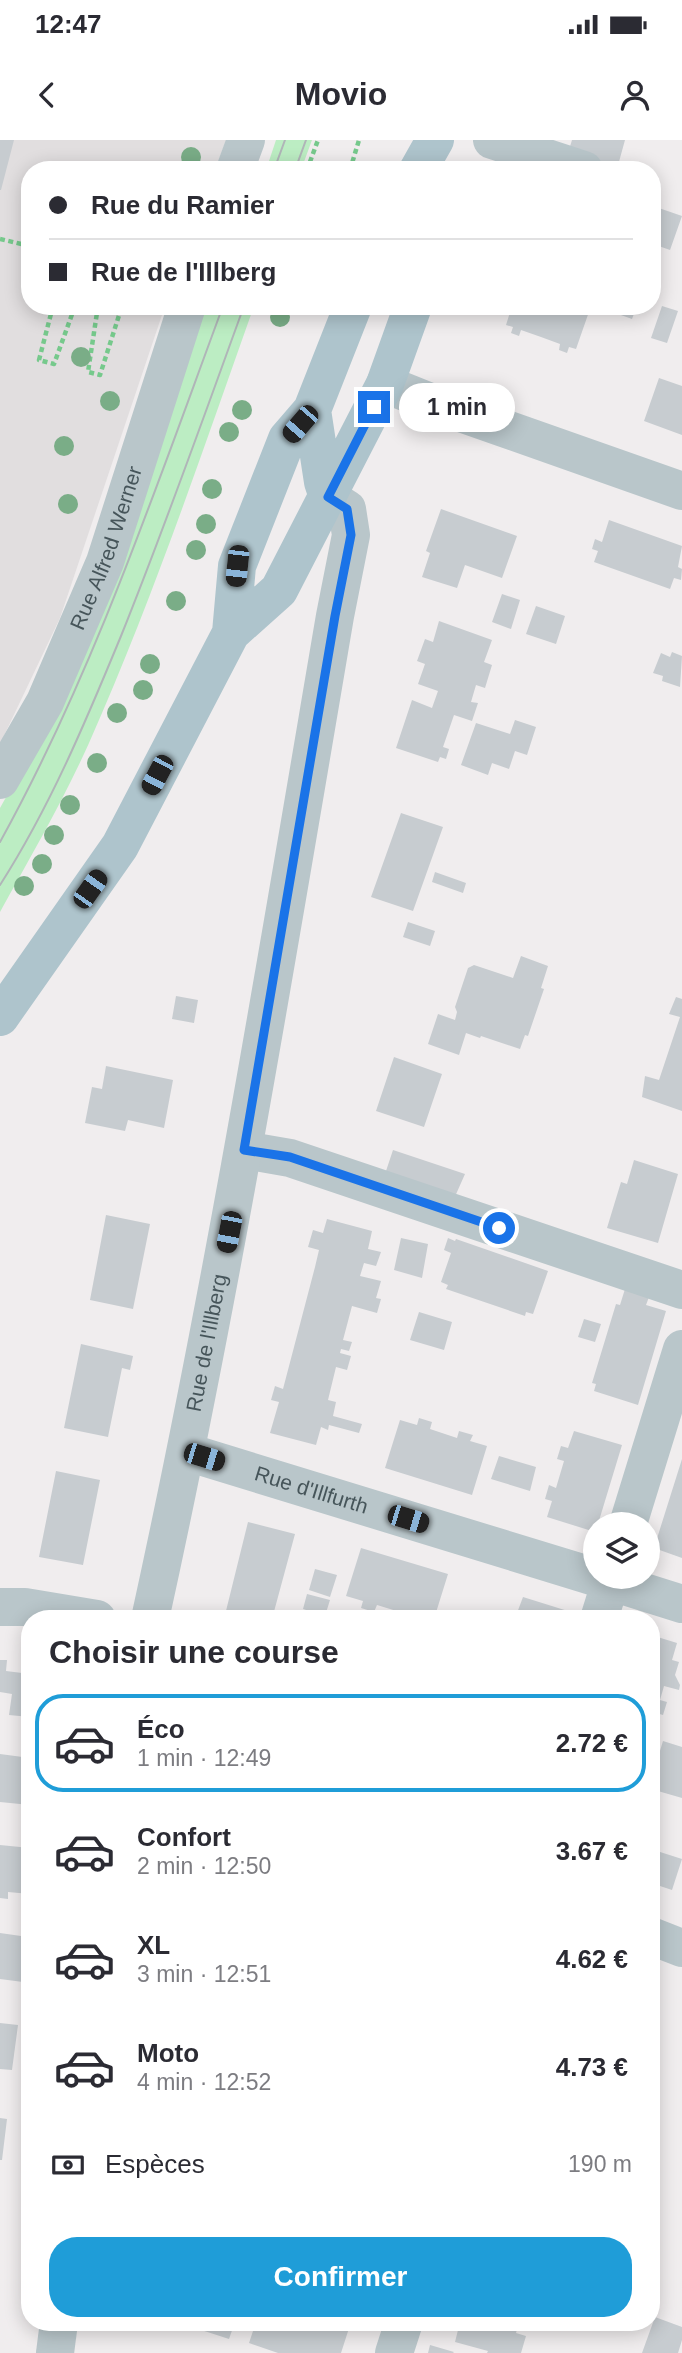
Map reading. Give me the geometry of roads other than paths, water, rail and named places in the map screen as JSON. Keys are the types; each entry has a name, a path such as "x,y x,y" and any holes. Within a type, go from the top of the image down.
{"main road":[{"path":"423,161 435,140"},
{"path":"442,161 443,140"},
{"path":"231,633 237,566 287,439 312,410 349,315"},
{"path":"0,1017 120,846 231,633 279,590 385,384 410,315"},
{"path":"312,410 323,482 328,497"}],"street":[{"path":"238,161 246,140"},
{"path":"492,140 556,161"},
{"name":"Rue Alfred Werner","path":"0,780 45,702 105,562 184,315"},
{"path":"385,384 682,491"},
{"name":"Rue de l'Illberg","path":"152,1610 187,1452 244,1150 351,535 347,509 328,497"},
{"path":"244,1150 290,1157 682,1290"},
{"path":"632,1512 682,1349"},
{"name":"Rue d'Illfurth","path":"187,1452 583,1572"},
{"path":"600,1610 602,1589"},
{"name":"Rue d'Illfurth","path":"636,1589 682,1604"},
{"path":"0,1607 43,1610"},
{"path":"660,1939 682,1948"},
{"path":"55,2353 58,2331"},
{"path":"394,2353 401,2331"}],"tram line":[{"path":"277,161 285,140"},
{"path":"298,161 306,140"},
{"path":"0,842 65,712 122,578 220,315"},
{"path":"0,885 35,825 81,732 169,513 241,315"}]}
